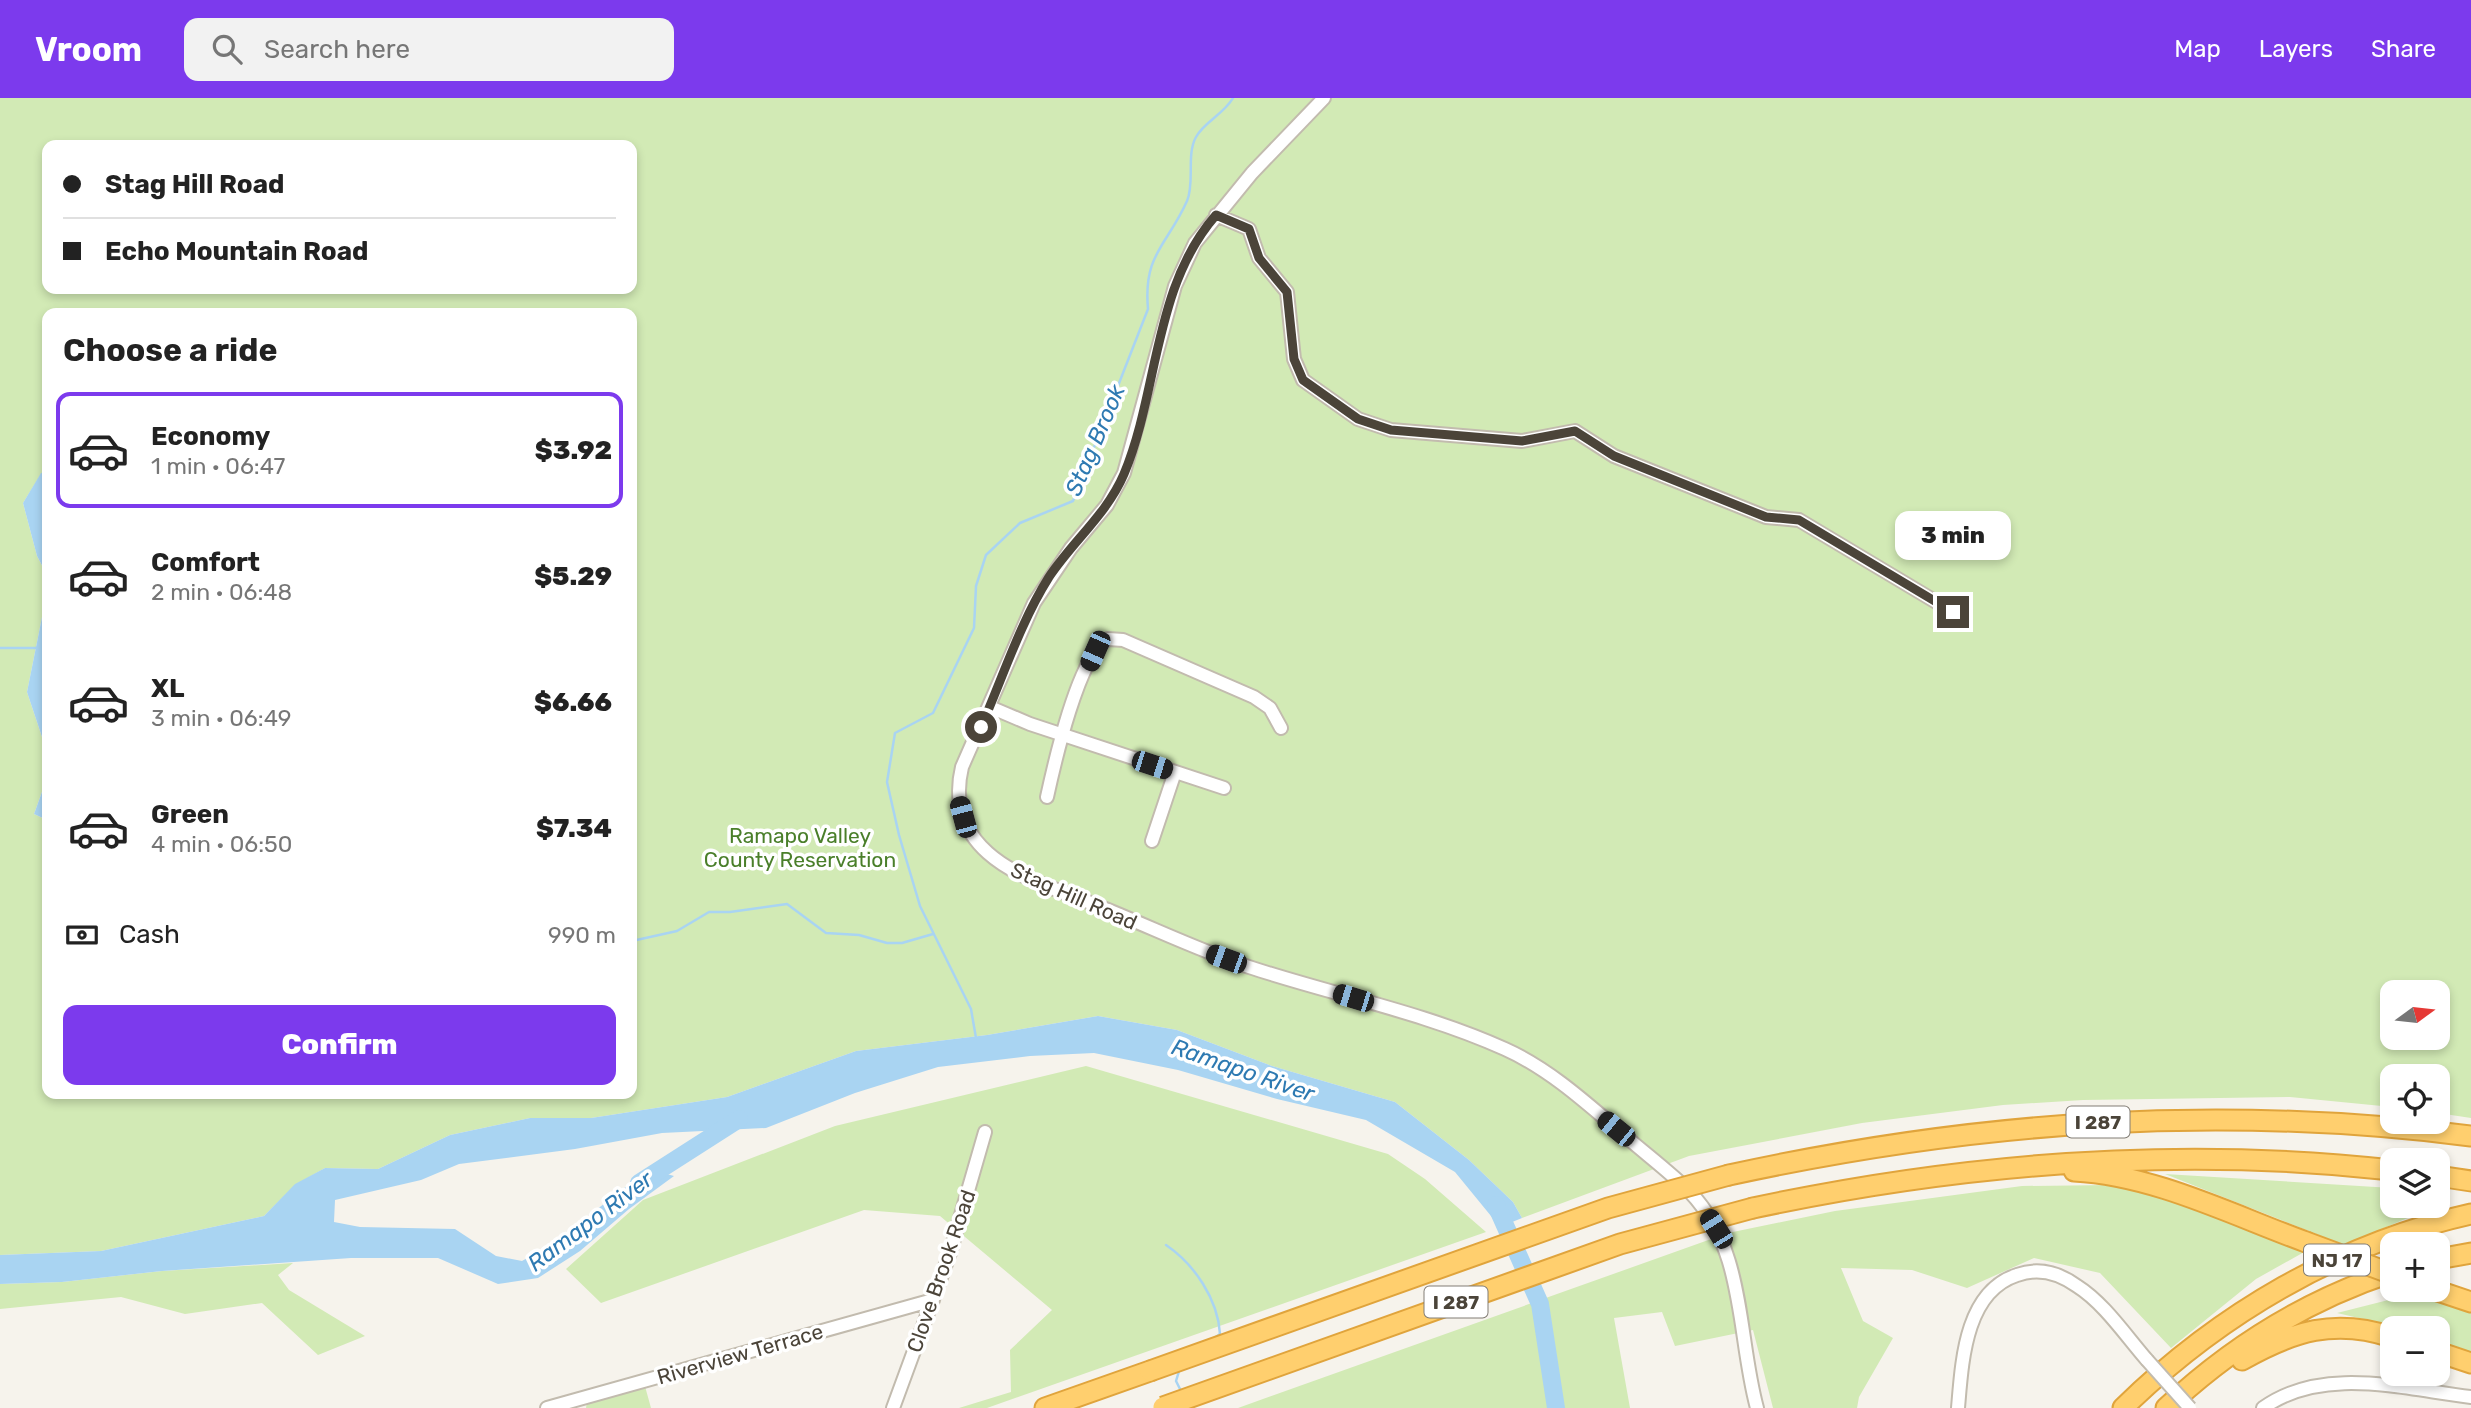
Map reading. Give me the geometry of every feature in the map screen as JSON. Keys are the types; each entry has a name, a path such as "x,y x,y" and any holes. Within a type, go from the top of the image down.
{"highway":[{"name":"I 287","path":"1045,1408 1597,1212 1729,1175 1920,1139 2092,1122 2274,1120 2471,1136"},
{"name":"I 287","path":"1161,1407 1620,1244 1754,1209 1926,1177 2033,1164 2131,1159 2237,1160 2380,1169"},
{"path":"1926,1177 2064,1171 2119,1177 2172,1193 2380,1270"},
{"path":"2450,1178 2471,1181"},
{"name":"NJ 17","path":"2123,1408 2192,1347 2267,1296 2371,1245 2471,1214"},
{"path":"2450,1257 2471,1253"},
{"path":"2450,1266 2471,1262"},
{"name":"NJ 17","path":"2166,1408 2239,1348 2282,1321 2332,1296 2380,1279"},
{"path":"2166,1408 2256,1352 2297,1334 2343,1326 2380,1333"},
{"path":"2450,1356 2471,1363"}],"street":[{"name":"Stag Hill Road","path":"1324,98 1216,215 1195,243 1175,286 1131,452 1120,481 1107,505 1071,548 1034,603 962,767 957,787 969,830 996,860 1160,934 1248,967 1458,1029 1508,1050 1546,1072 1690,1192 1716,1229 1731,1266 1757,1408"},
{"path":"1216,215 1249,229 1259,258 1287,292 1294,359 1303,380 1358,419 1391,430 1522,441 1575,431 1614,456 1766,517 1799,520 1953,612"},
{"path":"1047,797 1061,734 1095,651 1104,641 1113,638 1254,696 1270,708 1281,728"},
{"path":"990,707 1061,734 1223,788"},
{"path":"1152,841 1175,772"},
{"name":"Clove Brook Road","path":"893,1408 933,1300 985,1132"},
{"path":"1957,1404 1975,1312 1984,1295 2001,1281 2020,1273 2040,1270 2059,1275 2078,1286 2190,1408"},
{"name":"Riverview Terrace","path":"547,1408 933,1300"},
{"path":"2263,1408 2299,1388 2326,1383 2471,1397"}],"green space":[{"name":"Ramapo Valley County Reservation","path":"0,98 2471,98 2471,1118 2450,1115 2450,1064 2380,1064 2380,1106 2290,1097 2083,1100 2003,1105 1862,1123 1689,1156 1522,1218 1513,1202 1469,1160 1395,1102 1272,1066 1177,1030 1098,1016 987,1035 856,1051 727,1097 591,1118 530,1118 450,1135 378,1169 325,1168 295,1185 264,1216 101,1251 0,1255"},
{"path":"1086,1066 1388,1154 1425,1179 1486,1232 987,1408 959,1408 1011,1392 1010,1350 1052,1310 940,1216 864,1210 601,1303 566,1269 643,1200 835,1126"},
{"path":"2165,1174 2380,1187 2380,1218 2408,1218 2344,1245"},
{"path":"2111,1185 2163,1197 2306,1251 2256,1279 2171,1348 2100,1273 2034,1258 1967,1288 1912,1270 1841,1268 1863,1321 1893,1338 1859,1397 1857,1408 1773,1408 1753,1330 1675,1346 1662,1312 1614,1318 1630,1408 1238,1408 1728,1233 1835,1211 2022,1186"},
{"path":"293,1263 278,1275 289,1290 365,1336 318,1355 262,1303 185,1314 121,1297 0,1309 0,1284 62,1282 162,1271"},
{"path":"2380,1302 2444,1302 2471,1311 2471,1353 2450,1345 2450,1316 2380,1316 2380,1323 2337,1313"},
{"path":"643,1379 651,1408 586,1408 588,1397"}],"water":[{"path":"42,473 42,566 23,503"},
{"path":"42,617 42,737 27,692"},
{"path":"42,792 42,818 34,814"},
{"path":"1098,1016 1177,1030 1272,1066 1395,1102 1469,1160 1513,1202 1522,1218 1500,1227 1455,1172 1366,1120 1277,1099 1178,1070 1094,1053 1030,1056 938,1067 855,1093 766,1128 662,1133 575,1149 459,1164 421,1180 335,1200 334,1222 360,1227 455,1229 496,1256 522,1261 552,1244 649,1169 674,1176 629,1209 580,1251 538,1278 498,1284 438,1258 351,1258 162,1271 62,1282 0,1284 0,1255 101,1251 264,1216 295,1184 325,1168 378,1169 450,1135 530,1118 591,1118 727,1097 856,1051 987,1035"}],"waterway":[{"name":"Stag Brook","path":"976,1038 971,1009 920,906 899,835 887,782 895,733 933,713 974,628 976,586 986,555 1020,523 1073,501 1148,309 1147,290 1153,263 1187,201 1193,144 1204,127 1225,109 1233,98"},
{"path":"0,648 37,648"},
{"path":"637,940 677,931 709,912 730,912 787,904 826,933 859,935 887,943 902,943 933,934"},
{"name":"Ramapo River","path":"639,1183 739,1119"},
{"name":"Ramapo River","path":"1496,1205 1540,1304 1556,1408"},
{"path":"1166,1245 1195,1272 1209,1295 1215,1308 1220,1334 1214,1338"},
{"path":"1180,1368 1176,1381 1181,1391"}],"route":[{"path":"981,727 1034,603 1071,548 1107,505 1124,473 1175,286 1195,243 1216,215 1249,229 1259,258 1287,292 1294,359 1303,380 1358,419 1391,430 1522,441 1575,431 1614,456 1766,517 1799,520 1953,612"}]}
